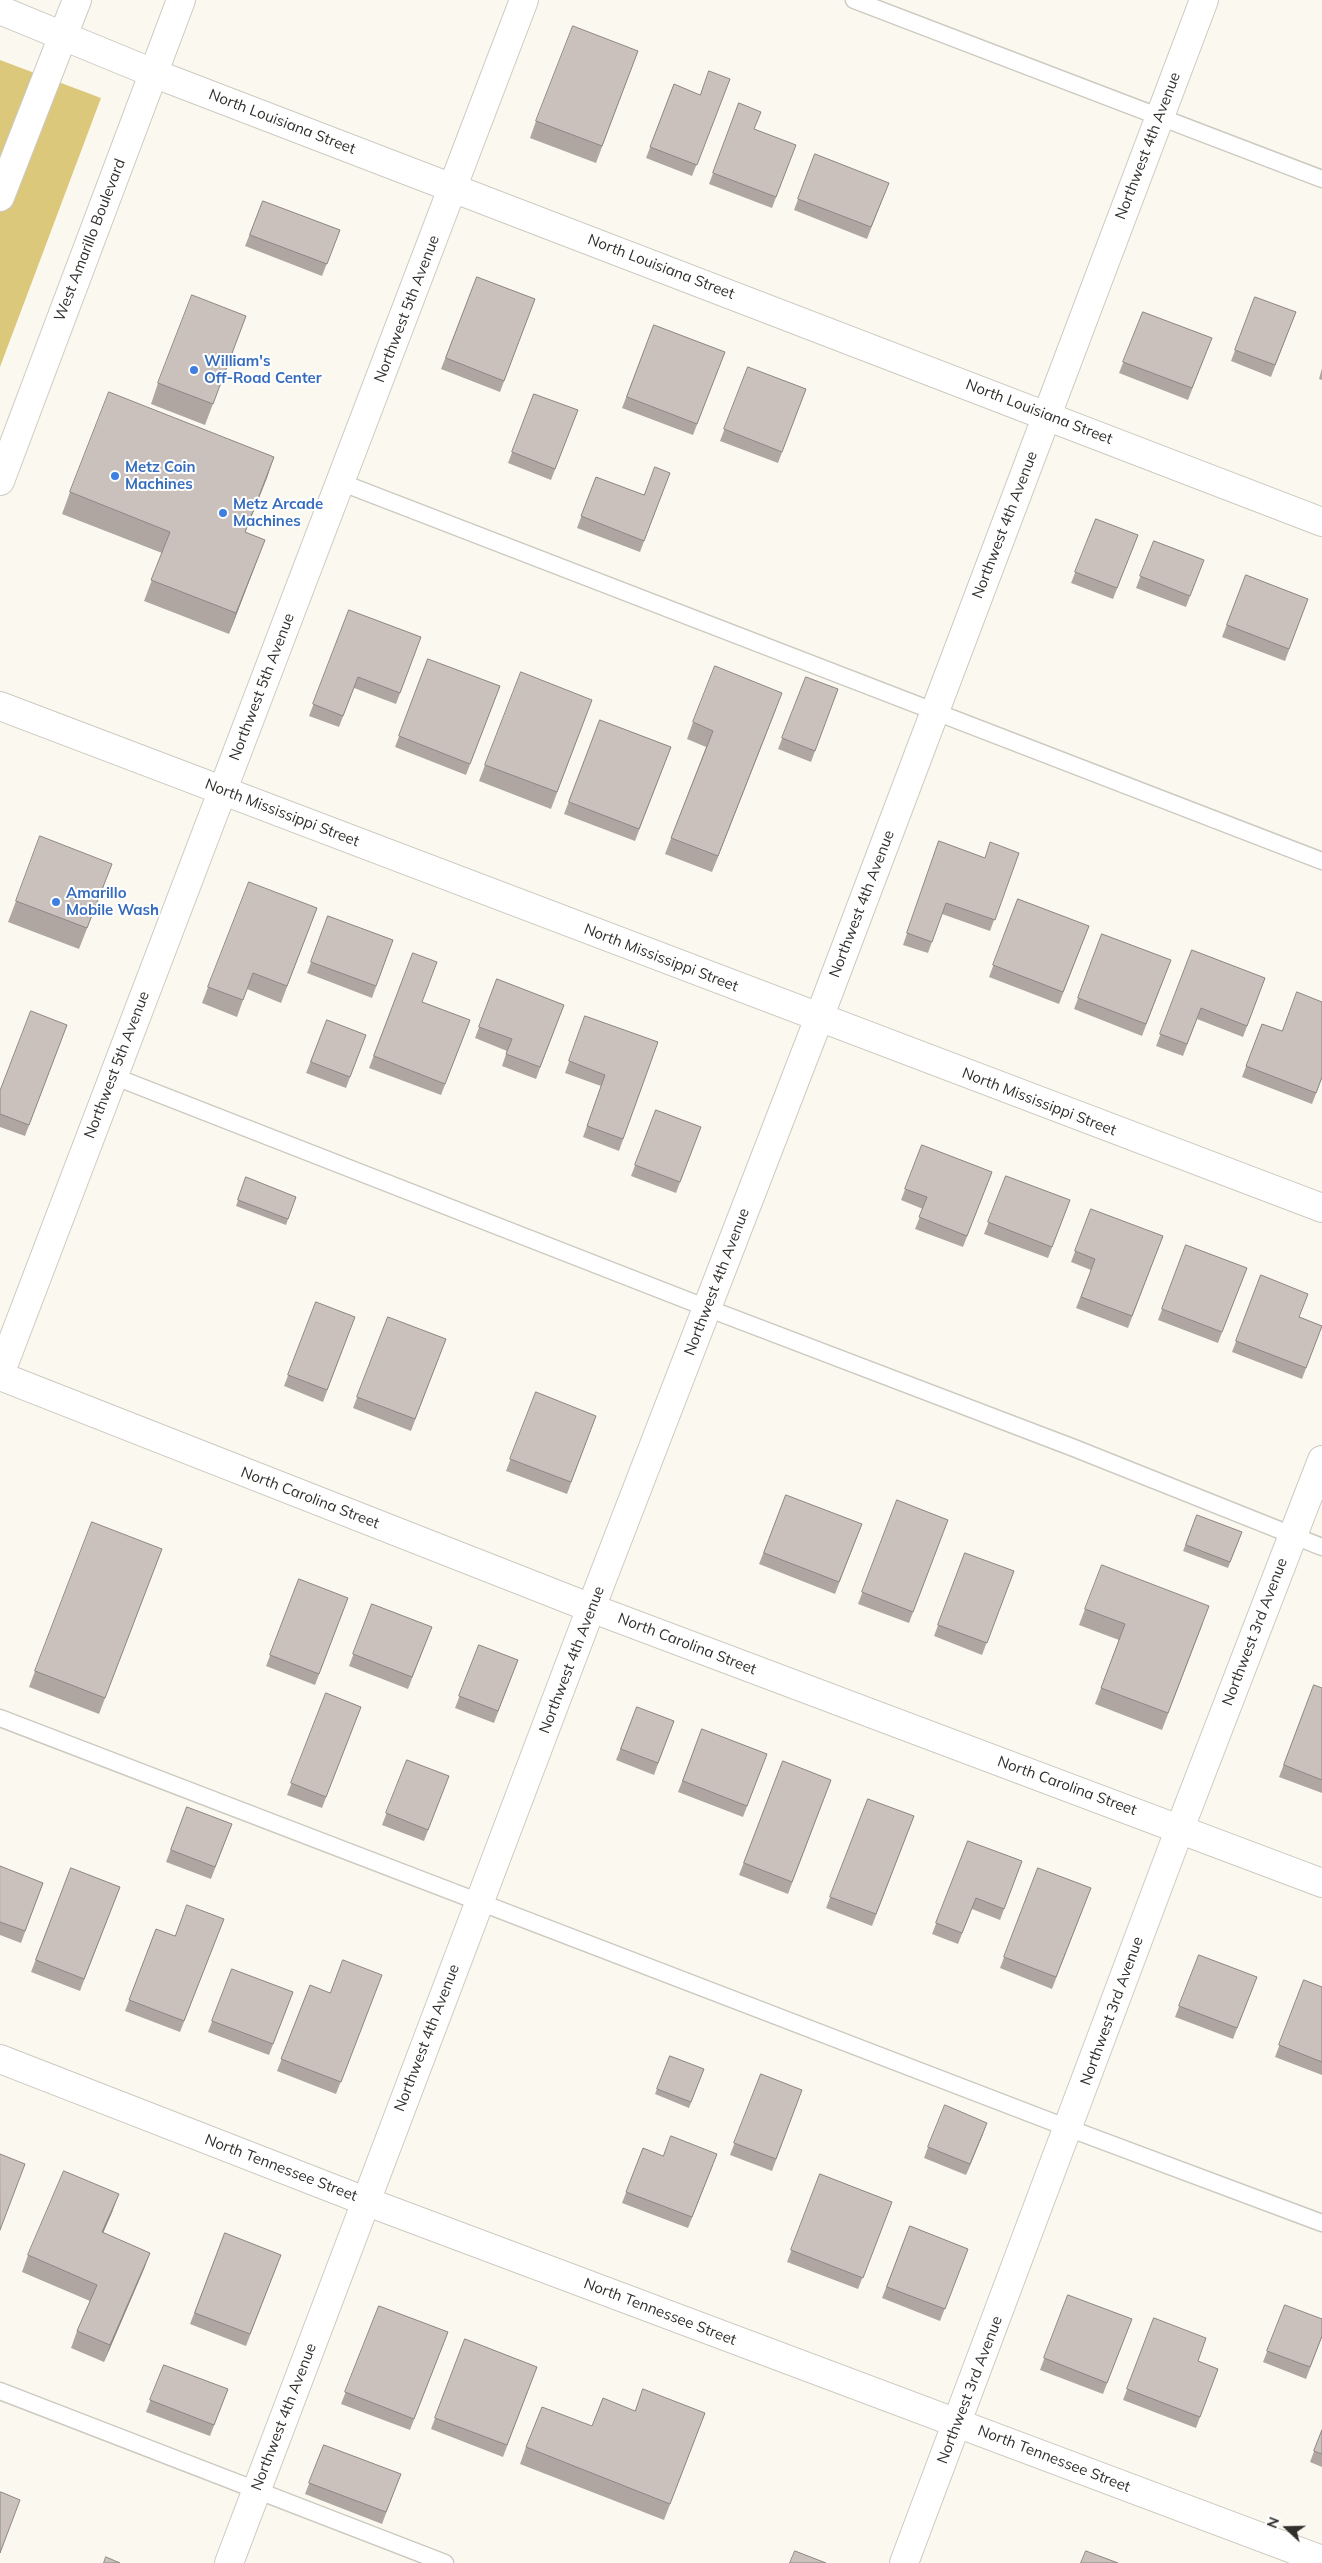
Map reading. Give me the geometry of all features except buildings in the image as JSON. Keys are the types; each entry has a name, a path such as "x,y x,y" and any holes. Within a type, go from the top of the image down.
{"main road":[{"path":"0,197 77,0"},
{"name":"West Amarillo Boulevard","path":"0,480 180,0"},
{"name":"Northwest 5th Avenue","path":"0,1375 524,0"},
{"name":"Northwest 4th Avenue","path":"229,2563 365,2201 818,1018 1204,0"},
{"name":"North Louisiana Street","path":"0,10 153,73 1322,522"},
{"name":"North Mississippi Street","path":"0,706 1322,1208"},
{"name":"North Carolina Street","path":"0,1375 591,1608 1322,1883"},
{"name":"Northwest 3rd Avenue","path":"904,2563 1180,1828 1322,1460"},
{"name":"North Tennessee Street","path":"0,2059 365,2201 1322,2560"}],"lane":[{"path":"854,0 1322,179"},
{"path":"340,482 935,710 1322,861"},
{"path":"113,1076 707,1308 1074,1448 1322,1547"},
{"path":"0,1718 1068,2128 1322,2223"},
{"path":"0,2391 445,2563"}],"shaded area":[{"path":"0,60 101,98 0,367"}],"place":[{"name":"William's Off-Road Center","path":"194,370"},
{"name":"Metz Coin Machines","path":"115,476"},
{"name":"Metz Arcade Machines","path":"223,513"},
{"name":"Amarillo Mobile Wash","path":"56,902"}]}
